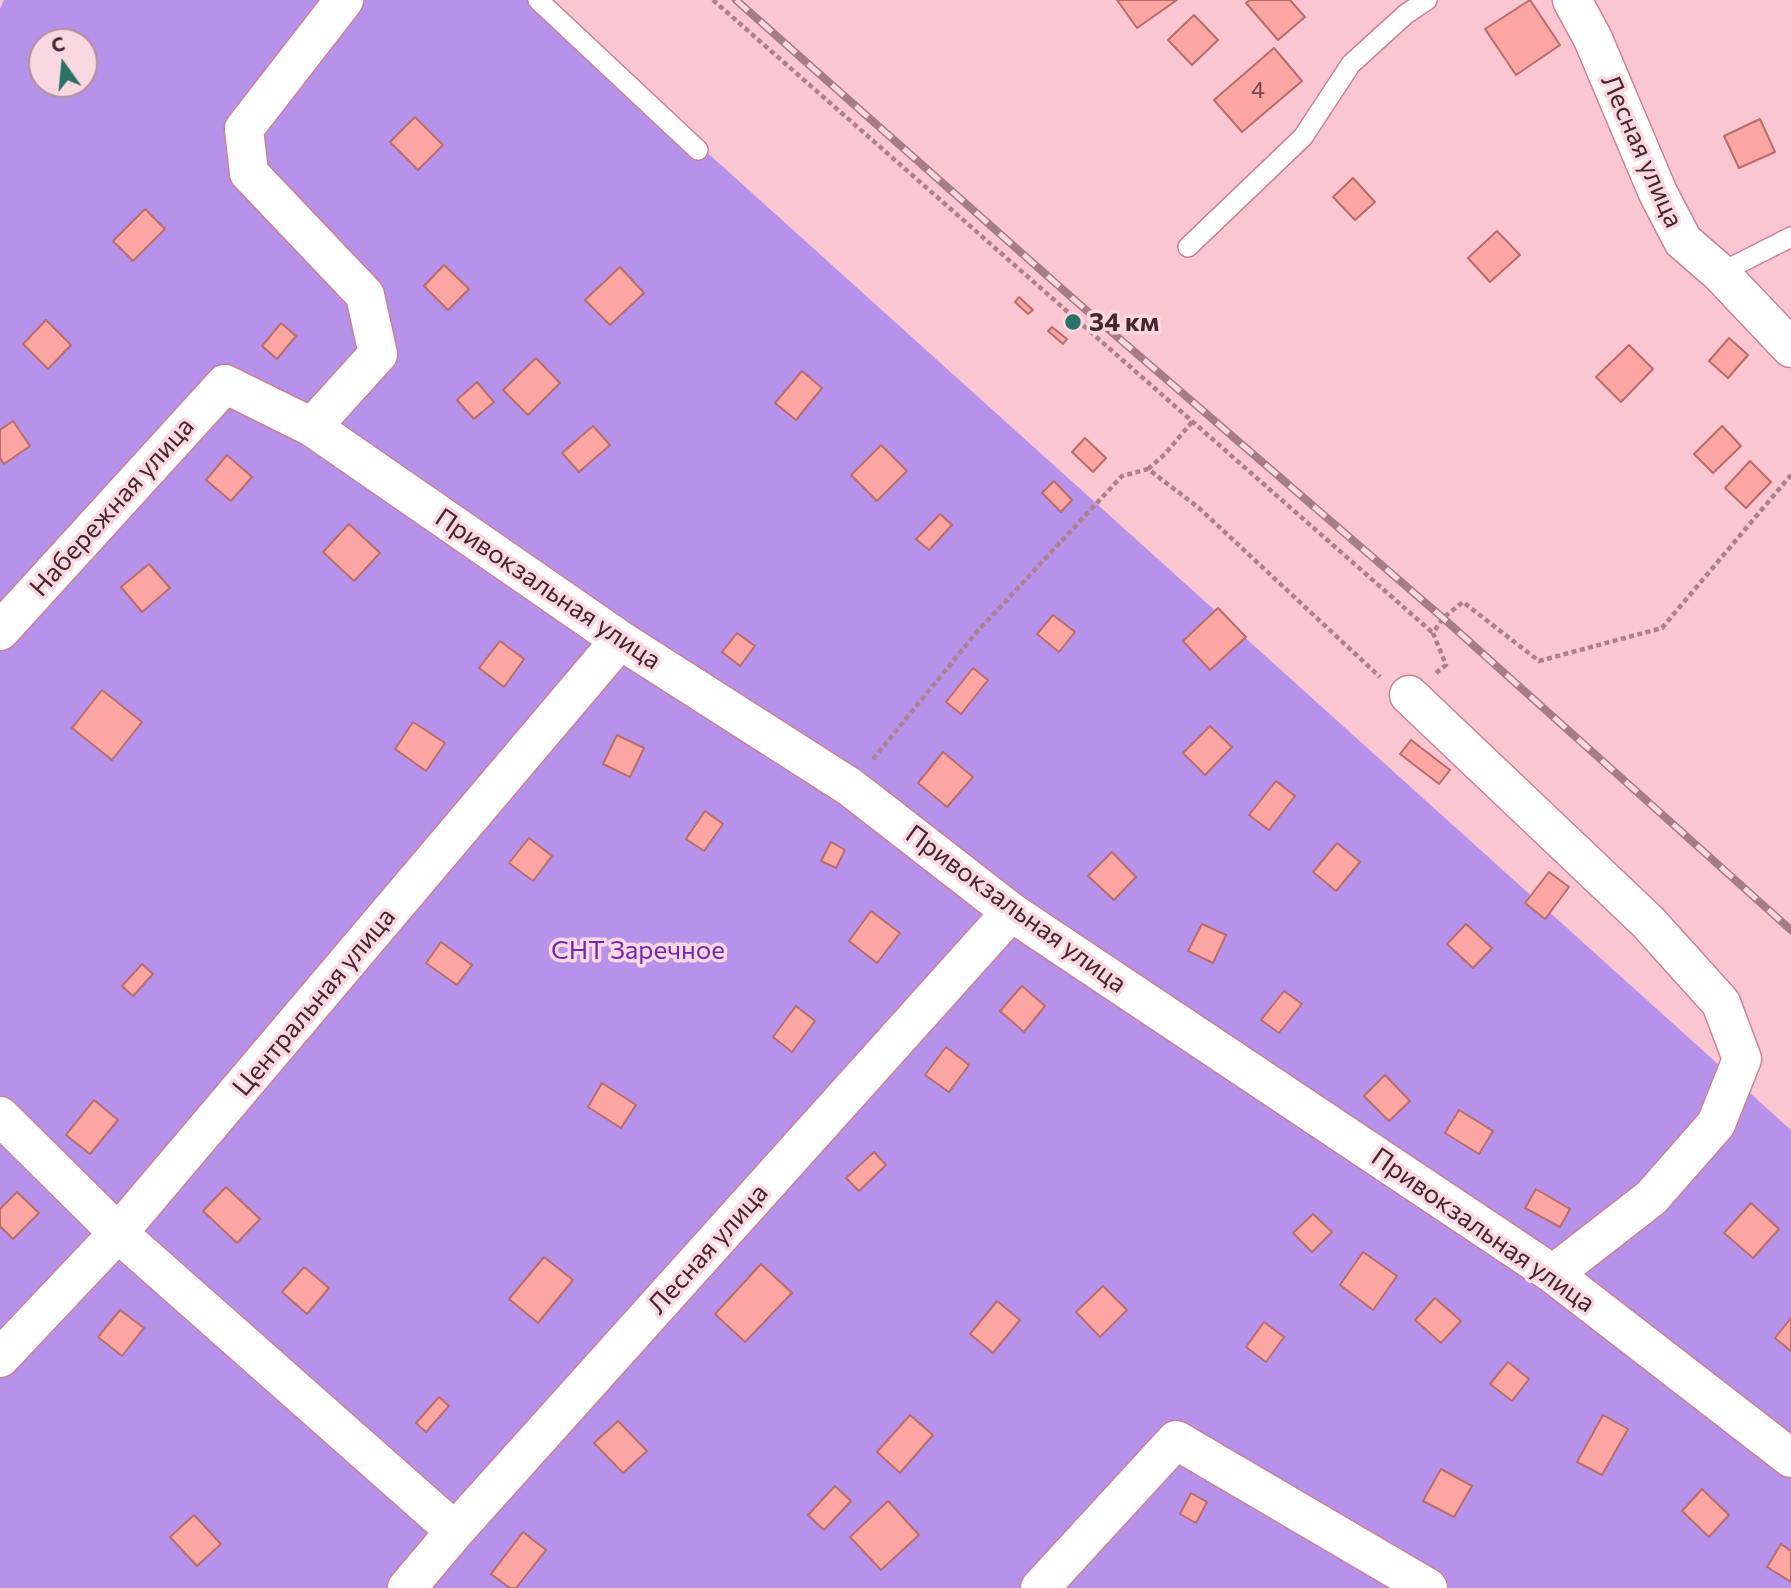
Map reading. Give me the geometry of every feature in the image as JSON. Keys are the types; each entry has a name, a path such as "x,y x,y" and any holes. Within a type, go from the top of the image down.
{"street":[{"path":"312,427 378,354 365,295 250,173 244,129 344,0"},
{"name":"Лесная улица","path":"1572,0 1593,39 1658,193 1683,241 1720,273 1791,348"},
{"name":"Привокзальная улица","path":"225,384 312,427 620,640 850,787 1011,912 1553,1274 1791,1458"},
{"name":"Набережная улица","path":"0,631 225,384"},
{"name":"Центральная улица","path":"0,1358 118,1233 620,640"},
{"path":"1409,695 1648,922 1721,1003 1742,1059 1716,1124 1651,1198 1553,1274"},
{"name":"Лесная улица","path":"407,1588 455,1531 1011,912"},
{"path":"0,1116 118,1233 455,1531"},
{"path":"1041,1588 1176,1440 1428,1588"}],"lane":[{"path":"538,0 698,150"},
{"path":"1188,247 1303,137 1352,64 1406,14 1427,0"},
{"path":"1720,273 1791,237"}],"path":[{"path":"713,0 1433,633 1446,665 1409,695 1381,678 1199,508 1147,469"},
{"path":"850,787 976,633 1122,476 1147,469 1165,454 1192,422"},
{"path":"1433,633 1443,618 1463,601 1539,661 1662,628 1791,475"}],"green space":[{"name":"СНТ Заречное","path":"4,0 538,0 1791,1130 1791,1588 0,1588 0,9"}],"building":[{"path":"1117,0 1177,0 1137,28"},
{"path":"1250,0 1290,0 1305,17 1278,40 1246,3"},
{"path":"1530,0 1560,45 1516,75 1485,29"},
{"path":"1194,15 1218,40 1192,65 1168,40"},
{"path":"1274,48 1302,81 1242,132 1214,100"},
{"path":"415,117 443,145 418,170 390,142"},
{"path":"1760,119 1775,152 1739,168 1724,136"},
{"path":"1353,178 1375,202 1355,220 1333,197"},
{"path":"145,209 165,229 133,261 113,241"},
{"path":"1497,231 1520,255 1490,282 1468,258"},
{"path":"444,265 469,289 448,310 424,286"},
{"path":"620,267 644,293 610,325 585,300"},
{"path":"1019,297 1033,310 1028,314 1015,302"},
{"path":"46,320 71,345 48,369 23,344"},
{"path":"281,323 296,336 277,359 262,346"},
{"path":"1052,327 1067,339 1063,344 1048,331"},
{"path":"1729,338 1748,355 1728,378 1709,361"},
{"path":"1629,345 1653,369 1621,402 1596,377"},
{"path":"536,358 560,383 528,415 503,390"},
{"path":"802,371 822,388 796,420 775,403"},
{"path":"477,382 494,402 474,419 457,400"},
{"path":"13,421 30,446 4,464 0,458 0,430"},
{"path":"593,426 610,445 579,472 562,453"},
{"path":"1722,426 1741,446 1713,473 1694,454"},
{"path":"1085,438 1106,458 1093,472 1072,452"},
{"path":"881,445 907,471 877,501 851,475"},
{"path":"227,455 252,477 231,501 206,480"},
{"path":"1750,461 1771,482 1746,508 1725,488"},
{"path":"1054,481 1072,500 1061,512 1042,493"},
{"path":"940,514 952,525 929,550 916,539"},
{"path":"349,524 380,553 354,581 323,552"},
{"path":"149,564 170,588 142,612 121,587"},
{"path":"1218,608 1246,637 1210,670 1183,641"},
{"path":"1053,615 1075,632 1059,652 1037,634"},
{"path":"737,633 755,646 740,666 722,652"},
{"path":"500,641 524,659 504,687 479,668"},
{"path":"973,668 988,680 961,714 946,702"},
{"path":"102,690 142,722 112,760 72,728"},
{"path":"413,722 445,743 426,771 395,749"},
{"path":"1210,726 1232,747 1205,775 1183,753"},
{"path":"617,735 644,748 630,777 603,764"},
{"path":"1411,740 1450,770 1439,784 1400,754"},
{"path":"943,752 973,777 947,807 918,783"},
{"path":"1276,781 1295,796 1269,830 1249,815"},
{"path":"705,811 723,824 704,851 686,839"},
{"path":"529,838 552,856 533,881 509,863"},
{"path":"831,842 845,850 836,868 821,861"},
{"path":"1337,843 1360,862 1336,891 1313,872"},
{"path":"1112,852 1136,877 1114,900 1088,876"},
{"path":"1549,872 1569,887 1545,919 1525,903"},
{"path":"871,911 900,933 877,963 849,941"},
{"path":"1202,924 1226,935 1213,963 1188,951"},
{"path":"1466,924 1492,948 1473,968 1447,944"},
{"path":"441,942 472,965 457,985 426,963"},
{"path":"142,964 153,974 133,996 122,986"},
{"path":"1022,986 1045,1006 1024,1032 1000,1011"},
{"path":"1284,991 1302,1004 1279,1033 1261,1020"},
{"path":"796,1006 815,1021 792,1052 773,1037"},
{"path":"946,1047 969,1065 949,1092 925,1075"},
{"path":"1385,1075 1410,1101 1389,1121 1364,1096"},
{"path":"602,1083 636,1105 621,1128 588,1107"},
{"path":"94,1100 118,1120 90,1154 66,1135"},
{"path":"1459,1110 1493,1131 1479,1154 1445,1133"},
{"path":"874,1152 886,1165 859,1191 846,1178"},
{"path":"226,1187 260,1219 237,1243 203,1211"},
{"path":"1536,1189 1570,1209 1560,1227 1525,1208"},
{"path":"17,1192 39,1213 13,1239 0,1226 0,1209"},
{"path":"1751,1203 1779,1229 1753,1258 1724,1233"},
{"path":"1313,1214 1332,1232 1312,1252 1293,1233"},
{"path":"1363,1252 1397,1276 1373,1310 1340,1285"},
{"path":"544,1257 573,1280 538,1323 509,1299"},
{"path":"761,1264 792,1293 745,1342 715,1314"},
{"path":"304,1267 329,1288 307,1314 282,1292"},
{"path":"1103,1286 1127,1310 1100,1337 1076,1312"},
{"path":"1435,1298 1461,1321 1441,1343 1415,1320"},
{"path":"997,1301 1020,1320 993,1353 970,1334"},
{"path":"120,1310 144,1328 122,1356 98,1337"},
{"path":"1791,1318 1791,1351 1775,1338"},
{"path":"1264,1322 1284,1337 1266,1362 1246,1347"},
{"path":"1508,1362 1529,1379 1512,1401 1490,1384"},
{"path":"439,1397 449,1406 426,1432 416,1423"},
{"path":"910,1415 933,1435 900,1473 877,1452"},
{"path":"1603,1415 1628,1429 1602,1475 1577,1462"},
{"path":"618,1421 647,1451 623,1473 594,1443"},
{"path":"1441,1469 1472,1486 1454,1517 1423,1501"},
{"path":"835,1486 851,1501 824,1530 808,1515"},
{"path":"1702,1489 1729,1515 1709,1537 1682,1511"},
{"path":"1191,1493 1207,1502 1196,1523 1180,1514"},
{"path":"888,1501 919,1535 881,1570 850,1537"},
{"path":"194,1515 221,1544 197,1566 170,1537"},
{"path":"523,1532 546,1550 516,1588 510,1588 491,1574"},
{"path":"1781,1544 1791,1551 1791,1582 1767,1567"}],"railway":[{"path":"736,0 1078,303 1443,618 1791,930"}],"place":[{"name":"34 км","path":"1073,322"}]}
